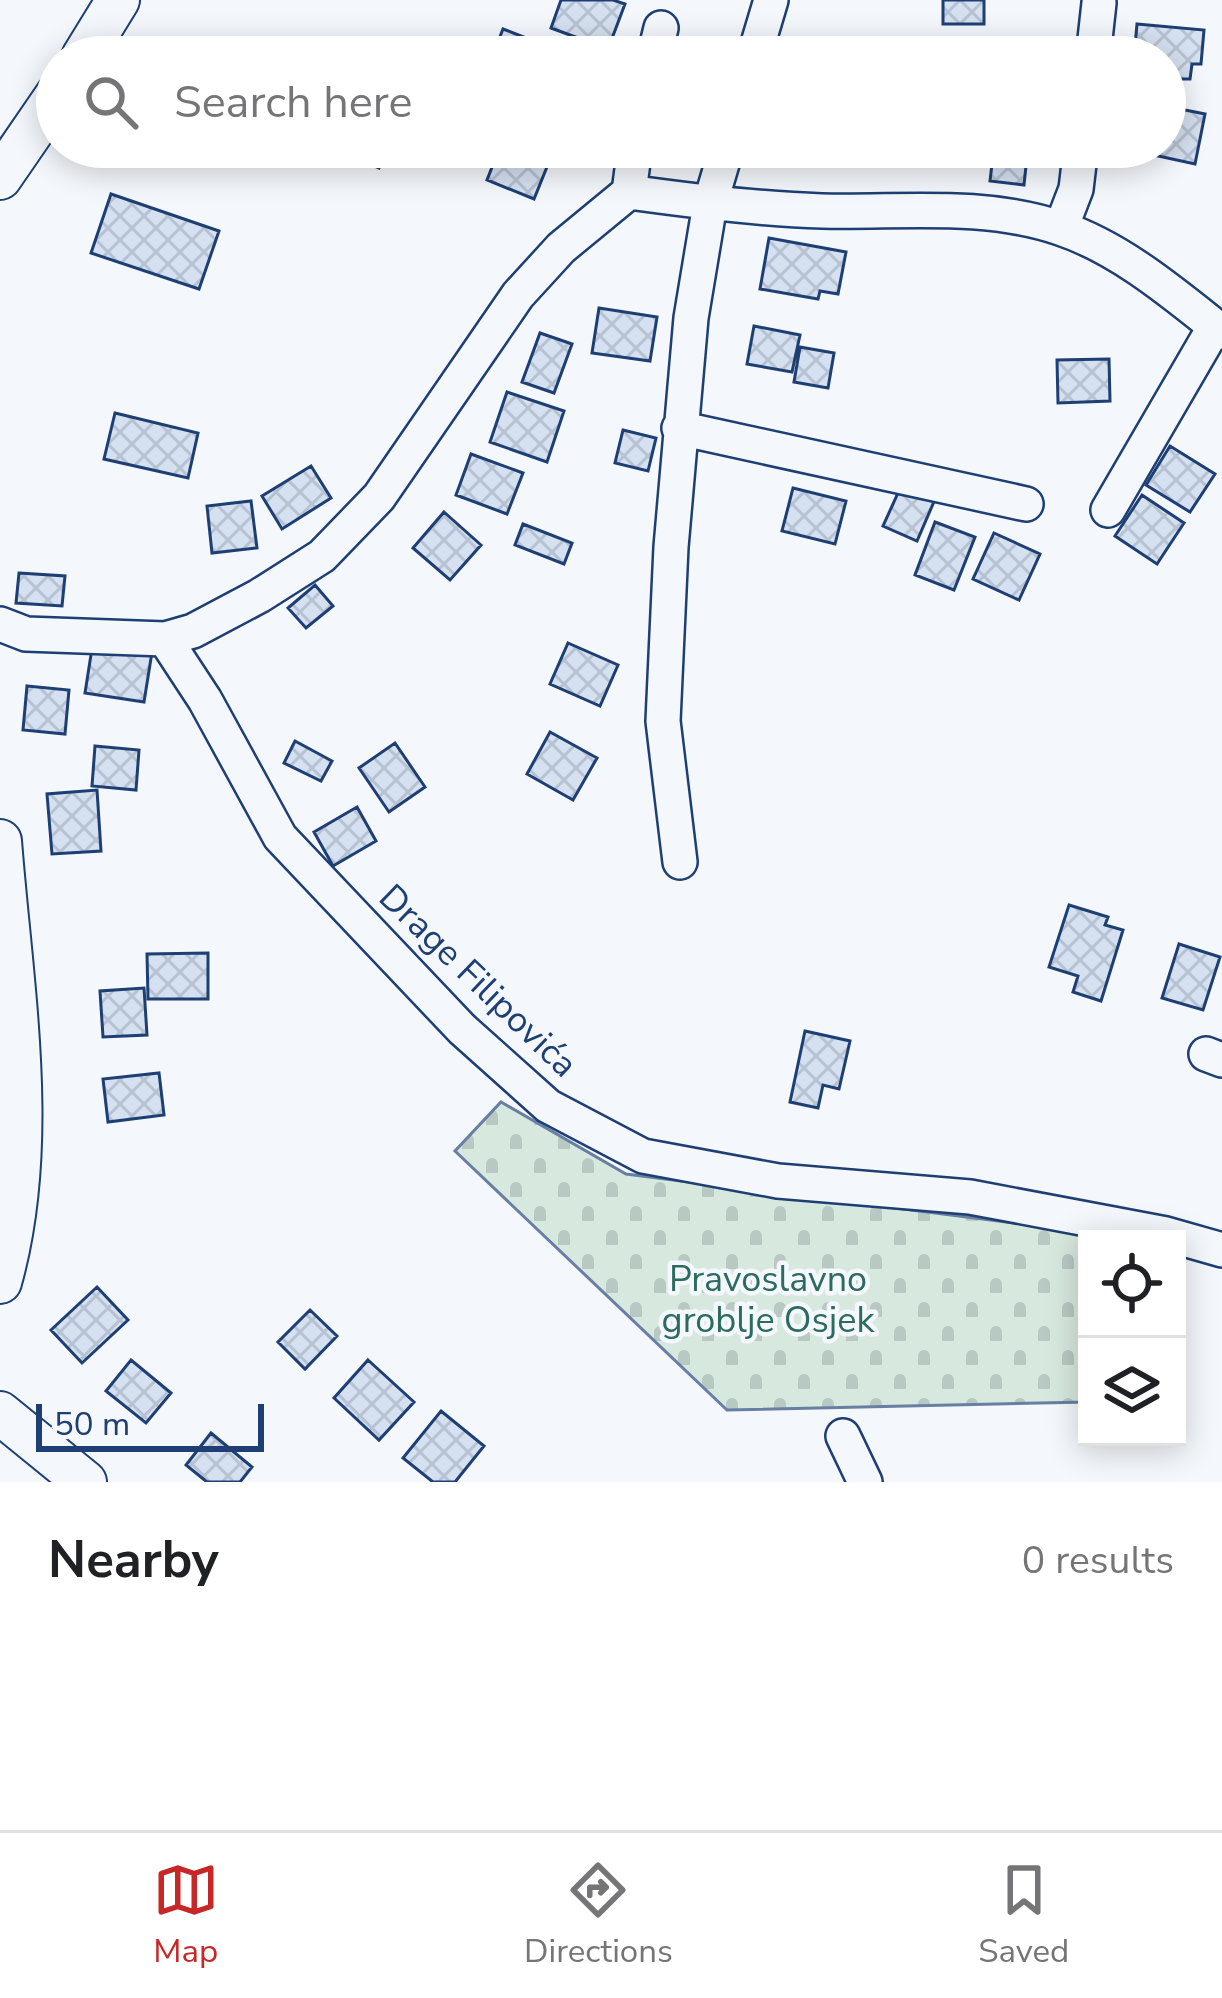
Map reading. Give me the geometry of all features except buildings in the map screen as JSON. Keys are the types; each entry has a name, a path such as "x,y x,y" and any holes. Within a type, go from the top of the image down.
{"main road":[{"path":"96,36 118,0"},
{"path":"0,178 36,126"},
{"path":"0,842 8,1046 19,1136 14,1205 0,1282"},
{"path":"0,1413 85,1482"}],"street":[{"path":"760,36 771,0"},
{"path":"1095,36 1099,3"},
{"path":"0,624 26,634 165,639 193,631 243,605 322,556 380,497 518,295 561,248 629,192 632,168"},
{"path":"680,862 663,722 679,428 691,318 721,168"},
{"path":"1061,228 1079,168"},
{"path":"629,192 710,204 824,211 945,209 1003,215 1061,228 1138,268 1218,329 1108,510"},
{"path":"679,428 1026,504"},
{"name":"Drage Filipovića","path":"165,639 205,700 280,837 462,1029 548,1106 643,1156 778,1181 970,1197 1166,1234 1222,1250"},
{"path":"843,1436 865,1482"}],"green space":[{"name":"Pravoslavno groblje Osjek","path":"501,1102 626,1174 1078,1231 1078,1402 727,1410 455,1151"}]}
